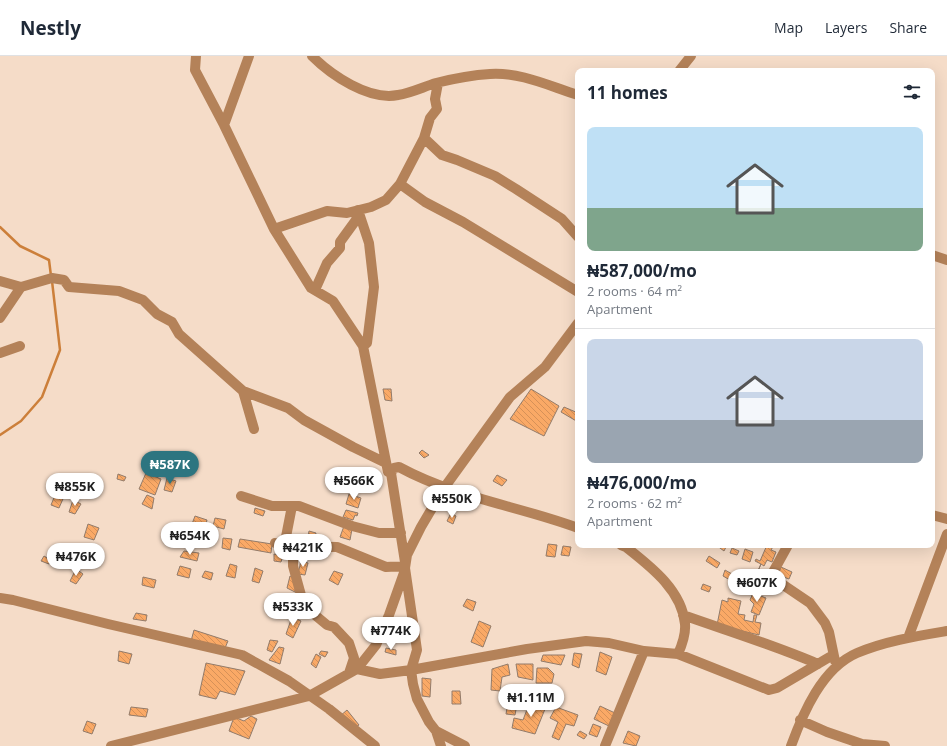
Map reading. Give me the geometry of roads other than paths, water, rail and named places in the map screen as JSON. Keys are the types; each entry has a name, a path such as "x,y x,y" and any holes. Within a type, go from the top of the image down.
{"street":[{"path":"196,56 195,70 224,125 274,229 311,288 332,301 363,346 386,463 388,472 391,473 401,533 417,650 411,670 417,699 429,722 436,731 441,746"},
{"path":"224,125 249,56"},
{"path":"312,56 324,68 372,94 398,95 438,83 490,74 527,77 575,94"},
{"path":"681,68 691,56"},
{"path":"274,229 327,211 347,213 386,200 400,184 424,138 430,118 437,109 435,99 438,83"},
{"path":"424,138 442,156 457,160 516,189 562,219 575,234"},
{"path":"400,184 425,202 463,222 575,290"},
{"path":"315,290 328,263 340,248 340,242 356,220 358,210"},
{"path":"358,210 369,243 374,287 368,343 363,346"},
{"path":"935,256 947,260"},
{"path":"0,281 21,287 52,278 64,280 69,287 119,291 143,300 157,314 172,322 179,334 243,391 288,408 304,420 386,463"},
{"path":"0,318 21,287"},
{"path":"111,746 309,696 353,671 376,645 389,615 405,565 421,527 444,488 510,396 545,367 575,327"},
{"path":"0,353 20,346"},
{"path":"243,391 254,429"},
{"path":"391,473 394,468 399,467 444,488 575,527"},
{"path":"241,496 272,506 299,506 352,526 378,533 401,533"},
{"path":"292,506 284,546 293,566 304,606 327,625 334,627 349,644 354,658 353,671"},
{"path":"935,515 947,520"},
{"path":"908,638 947,534"},
{"path":"284,546 337,547 386,567 405,565"},
{"path":"625,548 644,561 669,586 683,615 685,624 685,635 678,654"},
{"path":"786,548 772,574 773,578 815,608 829,632 836,667"},
{"path":"0,598 242,656 277,674 329,709 375,746"},
{"path":"683,615 740,636 773,645 818,664"},
{"path":"791,746 800,720 825,679 836,667 857,653 908,638 947,631"},
{"path":"353,671 380,674 411,670 527,649 586,641 610,643 644,651 678,654 769,690 777,688 833,655"},
{"path":"605,746 644,651"},
{"path":"800,720 827,732 862,744 885,746"},
{"path":"436,731 465,746"}],"waterway":[{"path":"0,227 20,246 49,260 51,276"},
{"path":"0,435 21,421 42,397 60,350 52,281"}]}
